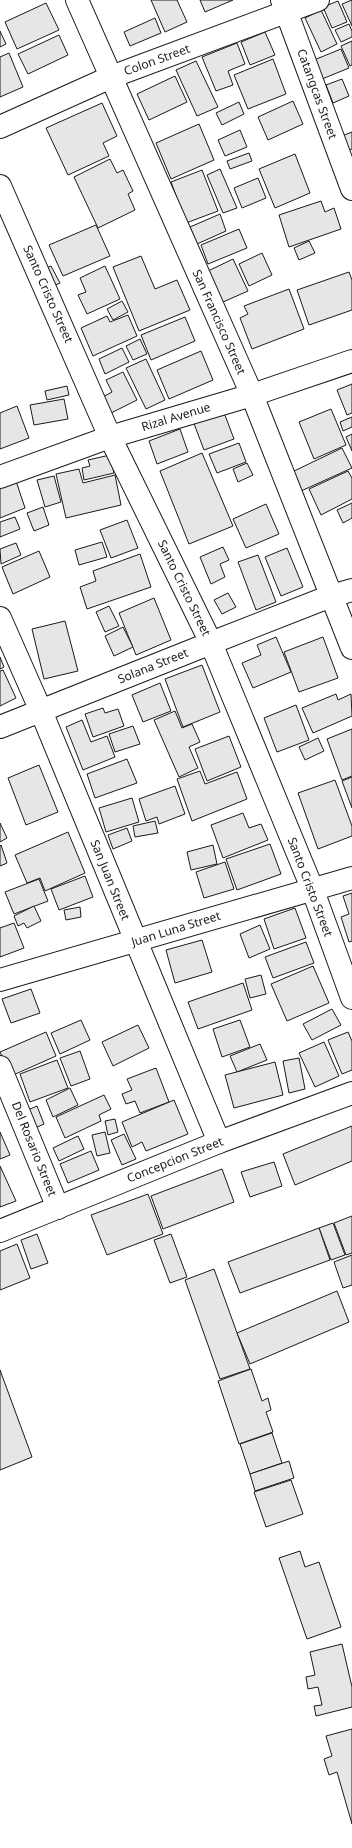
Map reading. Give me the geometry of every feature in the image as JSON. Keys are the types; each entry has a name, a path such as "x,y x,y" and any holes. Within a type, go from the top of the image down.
{"street":[{"name":"San Francisco Street","path":"77,0 252,394 352,648"},
{"name":"Colon Street","path":"0,127 110,77 284,6 318,0"},
{"name":"Catangcas Street","path":"284,6 352,189"},
{"name":"Santo Cristo Street","path":"0,186 110,437 211,643 312,888 352,998"},
{"name":"Rizal Avenue","path":"0,476 110,437 252,394 352,361"},
{"name":"Solana Street","path":"0,727 331,596 352,590"},
{"name":"San Juan Street","path":"0,618 41,711 219,1142"},
{"name":"Juan Luna Street","path":"0,980 312,888 352,878"},
{"name":"Del Rosario Street","path":"0,1067 58,1208"},
{"name":"Concepcion Street","path":"0,1231 219,1142 352,1093"}],"building":[{"path":"151,0 177,0 187,22 165,32"},
{"path":"200,0 233,0 205,12"},
{"path":"352,0 352,26 342,4"},
{"path":"338,1 347,22 332,28 323,7"},
{"path":"46,3 59,30 17,49 5,22"},
{"path":"321,10 337,44 321,52 305,18"},
{"path":"155,18 161,33 130,46 124,32"},
{"path":"349,24 352,31 352,37 341,42 335,30"},
{"path":"0,31 6,44 0,47"},
{"path":"265,32 275,55 250,65 241,42"},
{"path":"59,35 68,55 28,74 18,54"},
{"path":"352,41 352,65 350,66 341,46"},
{"path":"237,43 245,64 228,71 233,85 216,91 202,57"},
{"path":"341,49 349,68 322,79 314,60"},
{"path":"9,53 23,87 0,97 0,57"},
{"path":"273,59 286,94 248,109 234,75"},
{"path":"196,61 218,107 197,116 176,70"},
{"path":"175,76 187,102 149,120 137,94"},
{"path":"342,79 349,96 333,103 326,85"},
{"path":"293,101 303,124 268,140 258,117"},
{"path":"239,102 244,114 222,125 216,113"},
{"path":"102,103 117,136 103,143 109,156 68,175 46,128"},
{"path":"199,124 214,160 171,179 156,143"},
{"path":"240,130 247,147 225,156 218,140"},
{"path":"352,132 352,149 348,151 342,136"},
{"path":"249,153 252,161 230,169 227,161"},
{"path":"295,154 310,193 275,208 259,169"},
{"path":"110,159 117,173 123,170 133,191 128,194 135,210 98,228 74,177"},
{"path":"220,169 237,208 223,213 207,175"},
{"path":"202,170 218,211 186,223 171,182"},
{"path":"258,178 266,198 242,208 234,188"},
{"path":"321,201 325,212 334,208 341,229 289,247 279,215"},
{"path":"220,214 226,231 197,244 190,227"},
{"path":"96,225 110,256 63,276 49,245"},
{"path":"239,229 247,248 208,264 201,245"},
{"path":"309,241 315,253 299,260 294,248"},
{"path":"262,253 272,275 249,286 239,264"},
{"path":"141,256 155,289 177,280 190,310 139,331 113,267"},
{"path":"233,259 248,291 223,302 208,271"},
{"path":"51,266 60,283 53,286 44,269"},
{"path":"105,266 120,299 87,314 78,295 86,292 80,278"},
{"path":"349,272 352,280 352,310 309,325 297,290"},
{"path":"289,289 304,329 252,349 240,318 248,314 244,306"},
{"path":"122,301 128,312 113,320 107,309"},
{"path":"128,315 137,336 93,356 81,328 107,316 110,322"},
{"path":"185,317 195,341 151,360 141,335"},
{"path":"140,339 147,354 133,360 126,346"},
{"path":"122,348 129,362 105,374 99,359"},
{"path":"201,351 213,380 169,399 157,370"},
{"path":"146,359 165,400 146,409 126,368"},
{"path":"123,372 137,400 107,415 99,399 112,392 106,380"},
{"path":"352,384 352,413 347,415 337,390"},
{"path":"67,386 69,395 47,400 45,391"},
{"path":"64,399 68,419 34,425 30,405"},
{"path":"17,406 29,438 0,449 0,413"},
{"path":"331,409 346,445 314,459 299,422"},
{"path":"223,410 234,439 204,450 193,421"},
{"path":"352,417 352,427 343,431 340,422"},
{"path":"180,429 188,452 157,464 149,441"},
{"path":"352,434 352,451 346,437"},
{"path":"239,443 246,462 217,473 209,454"},
{"path":"342,448 352,468 301,491 292,472"},
{"path":"202,453 233,526 189,544 160,471"},
{"path":"110,455 114,473 84,480 82,468 90,466 88,460"},
{"path":"247,463 253,475 238,482 233,469"},
{"path":"79,469 83,483 115,475 121,505 66,518 56,474"},
{"path":"348,471 352,478 352,499 321,515 309,489"},
{"path":"54,476 61,502 45,507 37,480"},
{"path":"16,481 25,508 0,518 0,487"},
{"path":"352,503 352,518 343,523 337,510"},
{"path":"266,504 279,534 246,548 233,519"},
{"path":"43,507 49,525 34,531 27,513"},
{"path":"15,517 20,529 0,537 0,522"},
{"path":"127,520 138,548 111,558 100,530"},
{"path":"102,542 107,557 79,565 75,550"},
{"path":"16,543 21,555 1,564 0,549"},
{"path":"223,547 229,560 220,564 225,577 211,584 200,557"},
{"path":"287,548 303,587 281,596 265,557"},
{"path":"39,551 50,577 13,594 2,567"},
{"path":"140,554 151,587 87,609 80,587 96,581 93,571"},
{"path":"258,555 276,602 256,610 238,562"},
{"path":"228,593 236,607 222,614 214,600"},
{"path":"154,598 171,640 136,655 119,613"},
{"path":"109,606 119,626 105,632 96,612"},
{"path":"65,621 78,671 44,679 32,629"},
{"path":"123,627 133,647 114,656 105,636"},
{"path":"276,637 291,672 253,688 242,663 261,655 257,645"},
{"path":"323,637 338,678 299,692 284,652"},
{"path":"0,657 4,667 0,669"},
{"path":"202,665 220,712 183,727 165,679"},
{"path":"3,670 16,698 0,706 0,671"},
{"path":"160,683 171,711 143,722 132,695"},
{"path":"336,694 338,700 351,694 352,716 313,733 302,708"},
{"path":"296,705 309,740 277,752 264,718"},
{"path":"103,708 105,713 118,709 124,726 93,737 85,714"},
{"path":"175,711 182,728 192,724 200,742 189,747 198,768 179,777 154,720"},
{"path":"82,720 91,742 107,736 115,757 83,770 66,727"},
{"path":"133,726 140,744 115,752 109,734"},
{"path":"352,729 352,776 342,780 327,739"},
{"path":"229,736 241,767 207,781 195,749"},
{"path":"318,738 324,751 305,760 299,747"},
{"path":"127,759 137,783 95,798 87,774"},
{"path":"39,765 58,812 26,825 8,778"},
{"path":"200,771 205,784 237,772 247,799 192,821 177,779"},
{"path":"352,777 352,808 342,781"},
{"path":"335,780 352,826 352,836 318,849 298,793"},
{"path":"175,786 185,814 159,824 157,817 146,821 139,799"},
{"path":"132,798 139,822 106,832 99,808"},
{"path":"243,813 249,828 261,824 268,840 223,858 211,825"},
{"path":"155,821 158,833 135,837 133,826"},
{"path":"0,823 7,838 0,842"},
{"path":"127,828 132,841 113,849 108,835"},
{"path":"68,832 85,873 45,891 40,878 27,883 15,855"},
{"path":"270,844 281,874 237,890 226,859"},
{"path":"1,845 7,863 0,866 0,846"},
{"path":"213,845 217,864 191,870 187,852"},
{"path":"225,862 234,889 204,898 196,872"},
{"path":"85,876 93,897 59,910 51,889"},
{"path":"39,879 48,901 14,914 5,892"},
{"path":"352,893 352,941 349,942 341,917 349,914 343,896"},
{"path":"34,906 41,921 27,928 24,923 18,926 14,916"},
{"path":"80,907 81,917 66,920 64,910"},
{"path":"295,908 306,938 274,949 264,919"},
{"path":"14,923 24,948 0,957 0,928"},
{"path":"260,925 270,949 249,958 240,934"},
{"path":"202,940 212,972 175,983 166,950"},
{"path":"306,942 314,963 273,978 265,957"},
{"path":"313,966 329,1003 287,1021 271,984"},
{"path":"261,975 266,994 250,998 245,979"},
{"path":"243,983 252,1010 198,1029 188,1002"},
{"path":"31,989 40,1013 11,1023 2,999"},
{"path":"332,1009 341,1025 312,1040 303,1024"},
{"path":"81,1020 90,1040 60,1054 51,1033"},
{"path":"240,1020 250,1047 222,1057 213,1029"},
{"path":"138,1025 149,1048 113,1066 102,1042"},
{"path":"46,1032 56,1056 11,1076 0,1052"},
{"path":"348,1032 352,1041 352,1070 342,1074 328,1040"},
{"path":"324,1042 339,1076 315,1087 299,1053"},
{"path":"260,1044 267,1060 237,1072 230,1056"},
{"path":"80,1051 90,1079 71,1086 60,1058"},
{"path":"299,1058 305,1089 289,1093 283,1061"},
{"path":"57,1060 68,1088 30,1102 20,1074"},
{"path":"275,1062 283,1095 234,1108 225,1075"},
{"path":"156,1068 169,1102 140,1113 135,1101 126,1104 122,1094 132,1090 127,1079"},
{"path":"70,1088 78,1105 53,1117 46,1100"},
{"path":"104,1095 111,1109 99,1115 101,1121 65,1138 56,1117"},
{"path":"174,1100 188,1134 146,1151 142,1142 132,1147 122,1122"},
{"path":"37,1106 44,1124 35,1128 28,1110"},
{"path":"115,1119 118,1132 108,1135 105,1121"},
{"path":"352,1126 352,1161 295,1185 283,1154"},
{"path":"0,1132 10,1155 0,1159"},
{"path":"105,1132 110,1153 97,1156 92,1135"},
{"path":"124,1134 136,1159 122,1165 111,1140"},
{"path":"78,1136 84,1149 59,1161 53,1148"},
{"path":"91,1151 99,1170 68,1183 60,1164"},
{"path":"274,1162 282,1186 250,1197 241,1172"},
{"path":"0,1166 16,1201 0,1207"},
{"path":"222,1169 234,1202 163,1229 151,1196"},
{"path":"148,1194 163,1234 107,1255 91,1215"},
{"path":"352,1216 352,1253 346,1255 334,1223"},
{"path":"333,1223 345,1255 331,1260 319,1228"},
{"path":"319,1228 330,1260 240,1293 228,1262"},
{"path":"37,1234 48,1263 31,1269 21,1240"},
{"path":"171,1234 187,1277 170,1283 154,1240"},
{"path":"17,1244 30,1278 0,1290 0,1251"},
{"path":"352,1255 352,1285 343,1288 334,1262"},
{"path":"214,1269 250,1369 220,1379 185,1280"},
{"path":"337,1291 349,1322 250,1364 237,1333"},
{"path":"251,1369 262,1401 268,1398 271,1410 266,1412 273,1432 239,1444 218,1381"},
{"path":"0,1370 32,1457 0,1470"},
{"path":"272,1433 282,1463 250,1474 240,1444"},
{"path":"289,1461 294,1478 255,1491 250,1474"},
{"path":"291,1480 303,1514 266,1527 254,1492"},
{"path":"300,1551 305,1567 319,1562 341,1627 307,1639 279,1558"},
{"path":"342,1644 352,1687 352,1707 316,1716 314,1706 322,1705 318,1687 308,1689 306,1677 315,1675 310,1652"},
{"path":"352,1729 352,1824 337,1772 329,1775 324,1759 332,1756 326,1736"}]}
